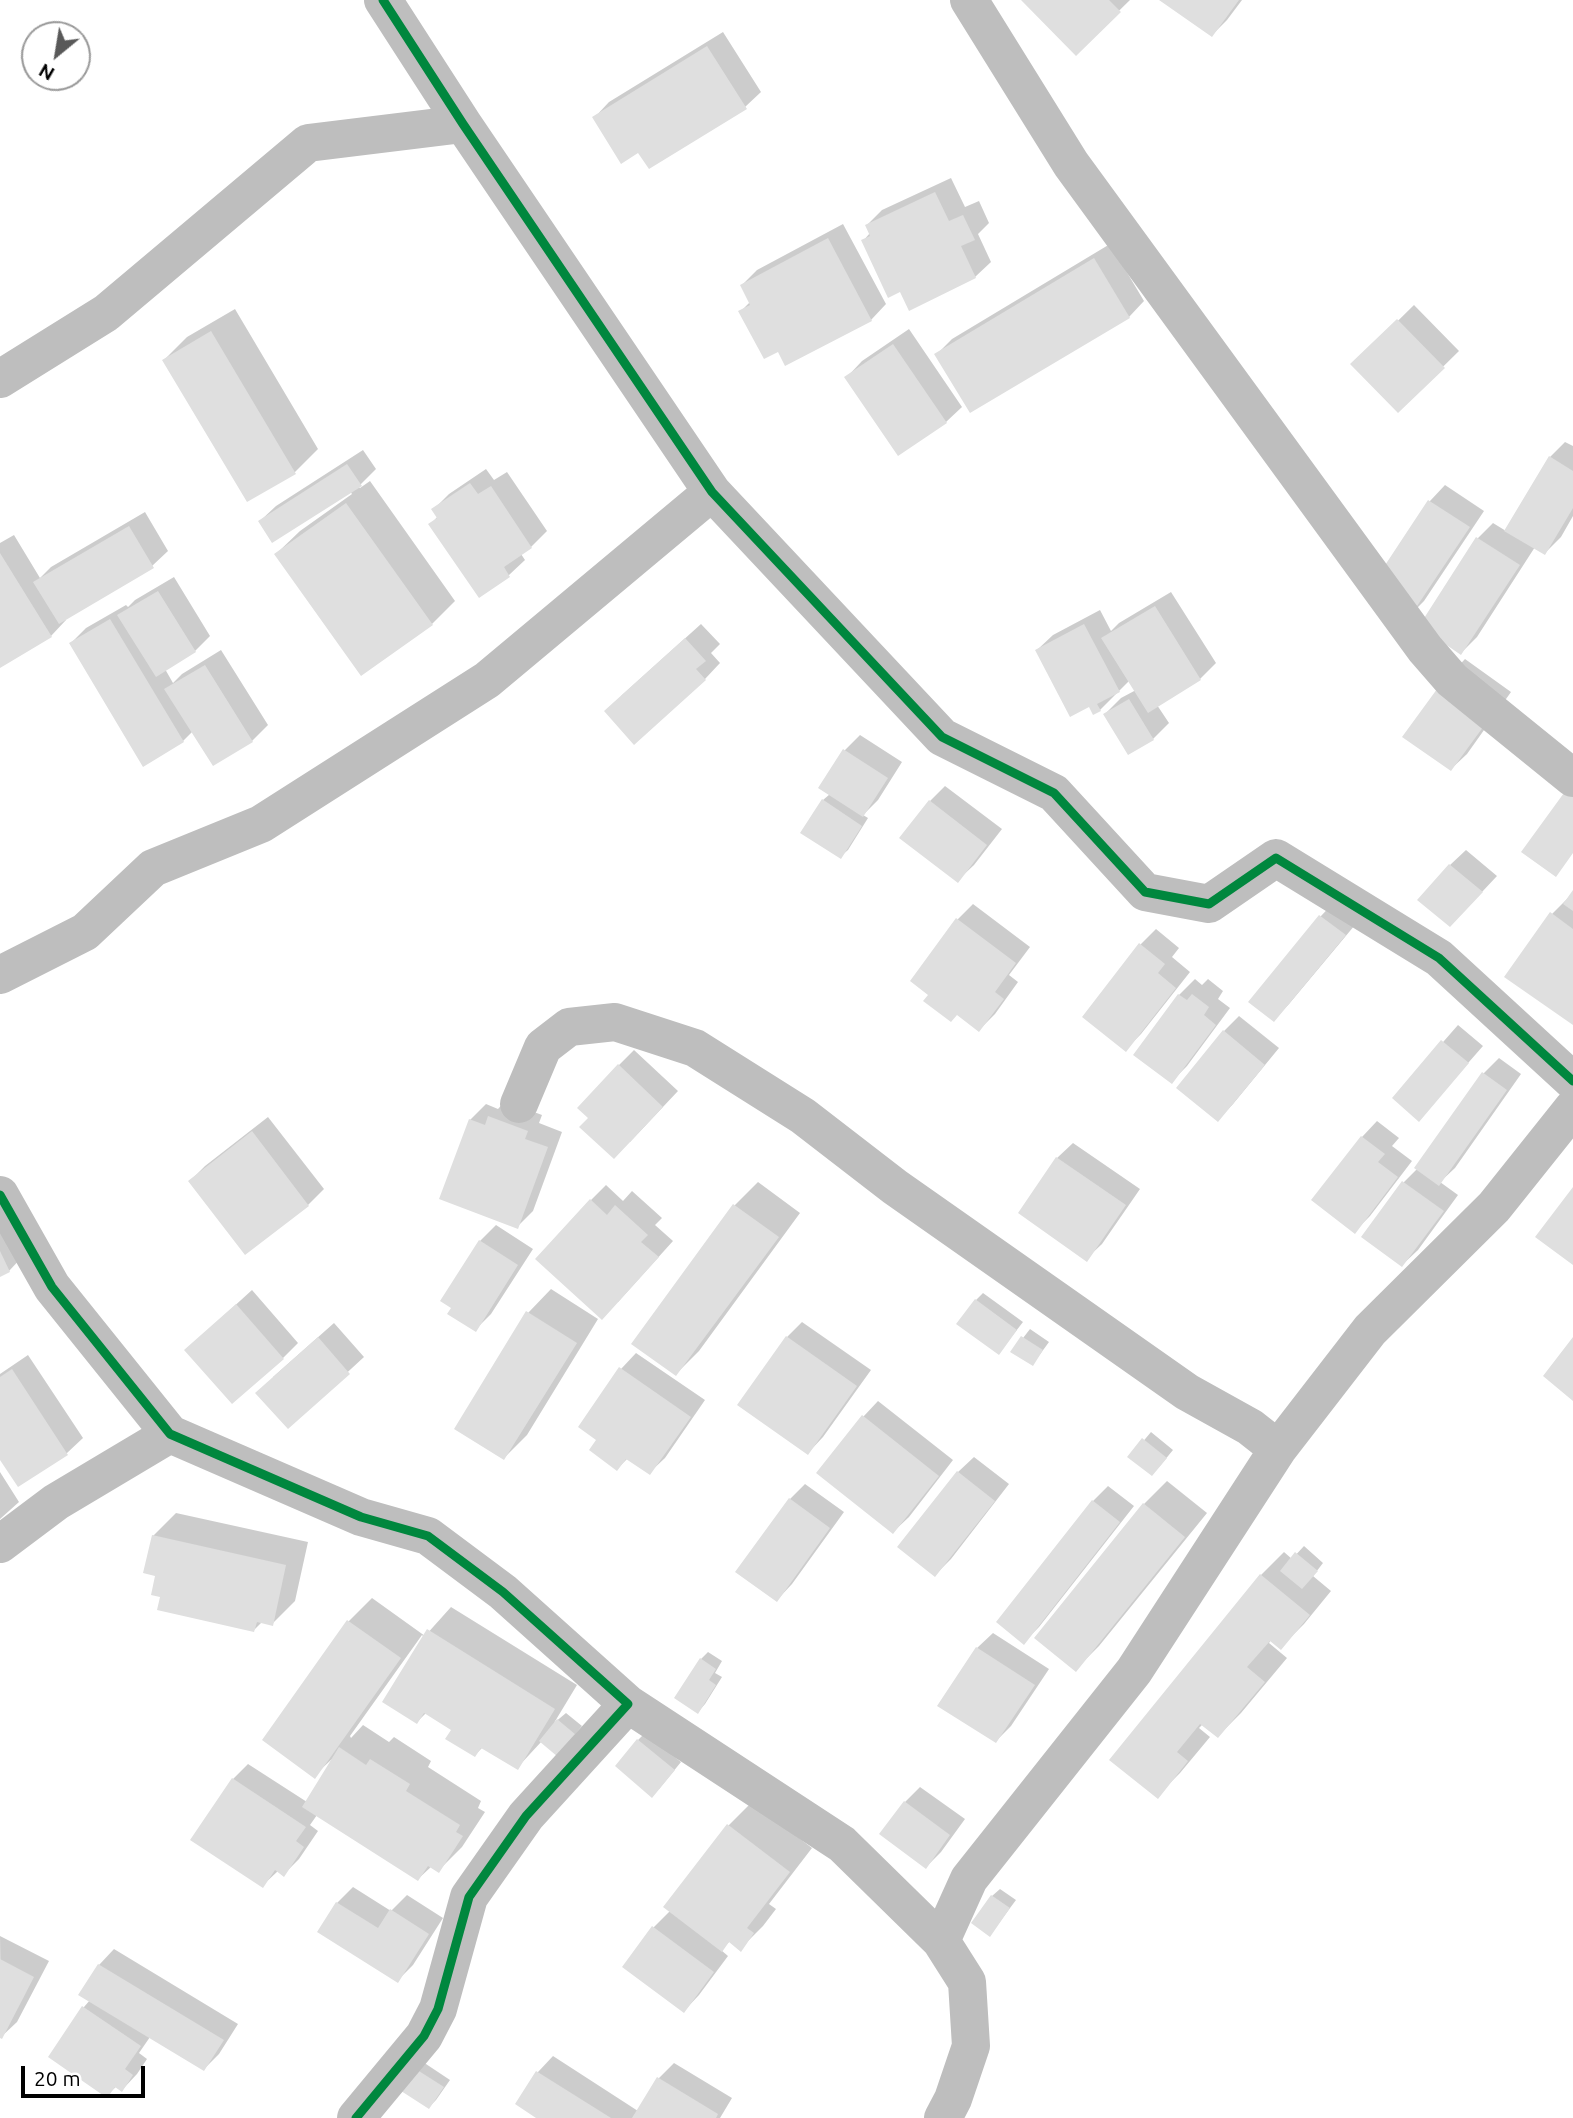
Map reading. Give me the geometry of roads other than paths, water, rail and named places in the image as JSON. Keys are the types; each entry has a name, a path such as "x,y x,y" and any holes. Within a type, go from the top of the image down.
{"street":[{"path":"383,0 463,124 712,492 942,737 1054,793 1145,892 1209,904 1276,858 1438,958 1573,1082"},
{"path":"969,0 1071,164 1425,649 1452,680 1573,778"},
{"path":"0,380 106,313 308,143 463,124"},
{"path":"0,975 85,932 153,868 261,824 487,680 712,492"},
{"path":"519,1104 543,1047 569,1027 615,1022 695,1048 803,1116 895,1187 1187,1392 1250,1427 1278,1449"},
{"path":"941,1941 969,1879 1135,1671 1278,1449 1370,1330 1494,1207 1573,1108"},
{"path":"0,1195 52,1287 170,1434 361,1517 428,1536 503,1592 628,1704 842,1844 941,1941 967,1982 971,2046 953,2099 943,2118"},
{"path":"0,1544 56,1502 170,1434"},
{"path":"356,2118 424,2036 438,2009 469,1897 526,1816 628,1704"}]}
